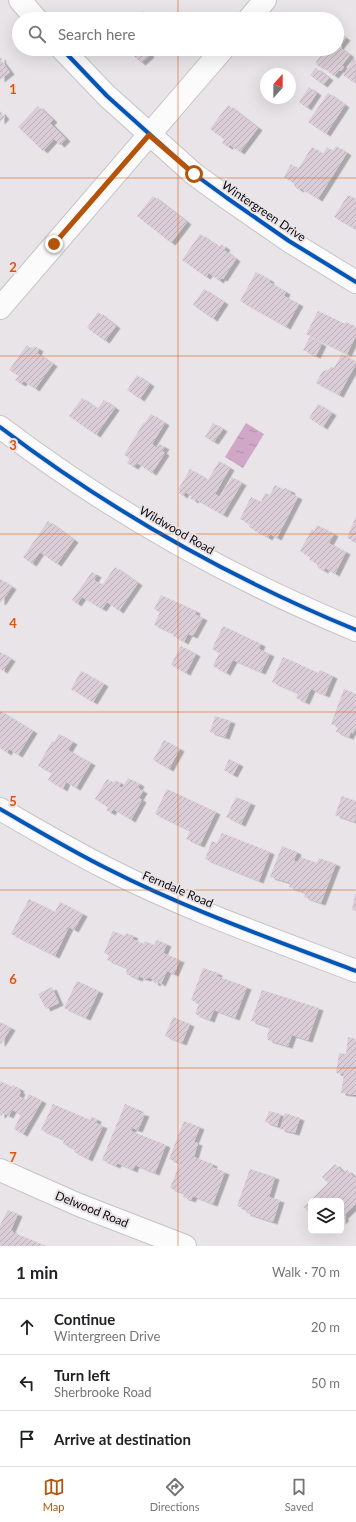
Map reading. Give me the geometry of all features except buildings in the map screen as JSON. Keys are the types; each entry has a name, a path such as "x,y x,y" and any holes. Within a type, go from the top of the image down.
{"street":[{"path":"20,0 30,12"},
{"path":"255,12 265,0"},
{"name":"Wintergreen Drive","path":"69,56 107,96 194,174 289,241 356,282"},
{"path":"0,308 217,56"},
{"name":"Wildwood Road","path":"0,427 88,490 190,550 263,588 356,630"},
{"name":"Ferndale Road","path":"0,809 107,869 175,900 273,940 356,971"},
{"name":"Delwood Road","path":"0,1170 80,1205 185,1246"}],"water":[{"path":"246,423 264,434 243,468 225,457"}],"cycle path":[{"path":"69,56 107,96 194,174 289,241 356,282"},
{"path":"0,427 83,486 171,540 262,588 356,630"},
{"path":"0,809 93,861 136,883 230,923 356,971"}],"route":[{"path":"54,244 149,135 194,174"}]}
